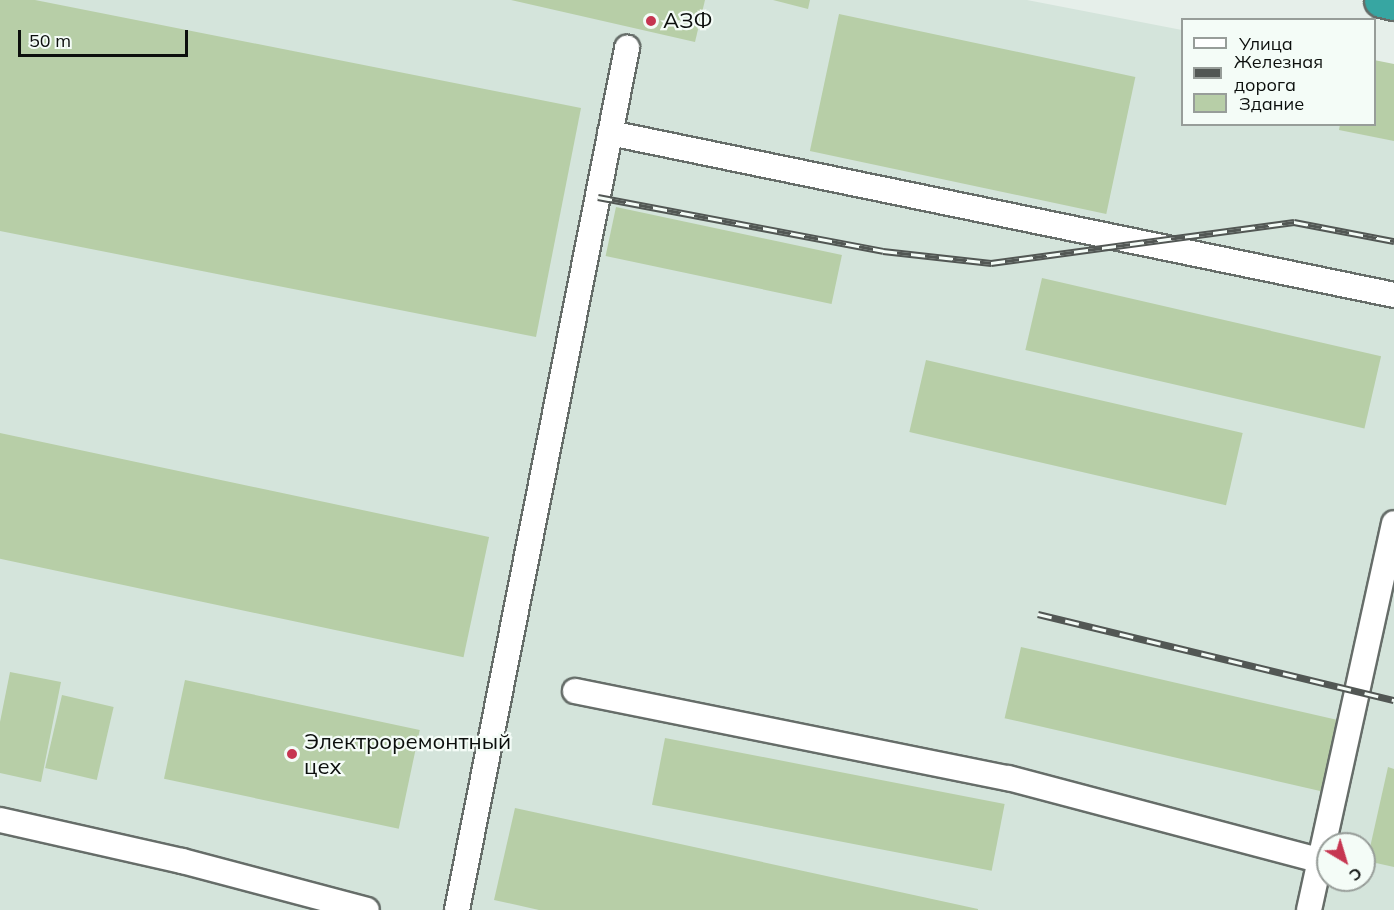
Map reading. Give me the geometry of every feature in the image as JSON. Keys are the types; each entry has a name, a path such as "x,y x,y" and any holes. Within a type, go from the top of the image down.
{"highway":[{"path":"1382,0 1394,3"}],"lane":[{"path":"457,910 627,48"},
{"path":"610,133 1394,295"},
{"path":"1328,832 1394,523"},
{"path":"575,691 1008,778 1316,859"},
{"path":"0,820 367,910"},
{"path":"1309,910 1316,884"}],"shaded area":[{"path":"0,0 1027,0 1181,30 1181,126 1376,126 1376,119 1394,72 1394,910 0,910"}],"building":[{"path":"0,0 35,0 581,108 536,337 0,231"},
{"name":"АЗФ","path":"511,0 705,0 695,42"},
{"name":"АЗФ","path":"773,0 810,0 808,9"},
{"path":"839,14 1135,77 1106,214 810,151"},
{"path":"1376,60 1394,64 1394,141 1339,130 1340,126 1376,126"},
{"path":"616,207 842,255 832,304 606,256"},
{"path":"1042,278 1381,356 1364,428 1025,350"},
{"path":"926,360 1243,433 1226,505 909,432"},
{"path":"0,433 489,537 464,657 0,559"},
{"path":"1021,647 1338,720 1321,791 1005,718"},
{"path":"10,672 61,682 41,782 0,773 0,722"},
{"name":"Электроремонтный цех","path":"185,680 420,730 399,829 164,779"},
{"path":"62,695 114,707 97,780 45,768"},
{"path":"665,738 1005,804 992,871 652,805"},
{"path":"1388,767 1394,769 1394,867 1376,863 1376,832 1373,832"},
{"path":"515,808 978,910 539,910 494,900"}],"railway":[{"path":"598,197 883,251 991,263 1294,222 1394,241"},
{"path":"1038,614 1394,700"}],"place":[{"name":"АЗФ","path":"651,21"},
{"name":"Электроремонтный цех","path":"292,754"}]}
